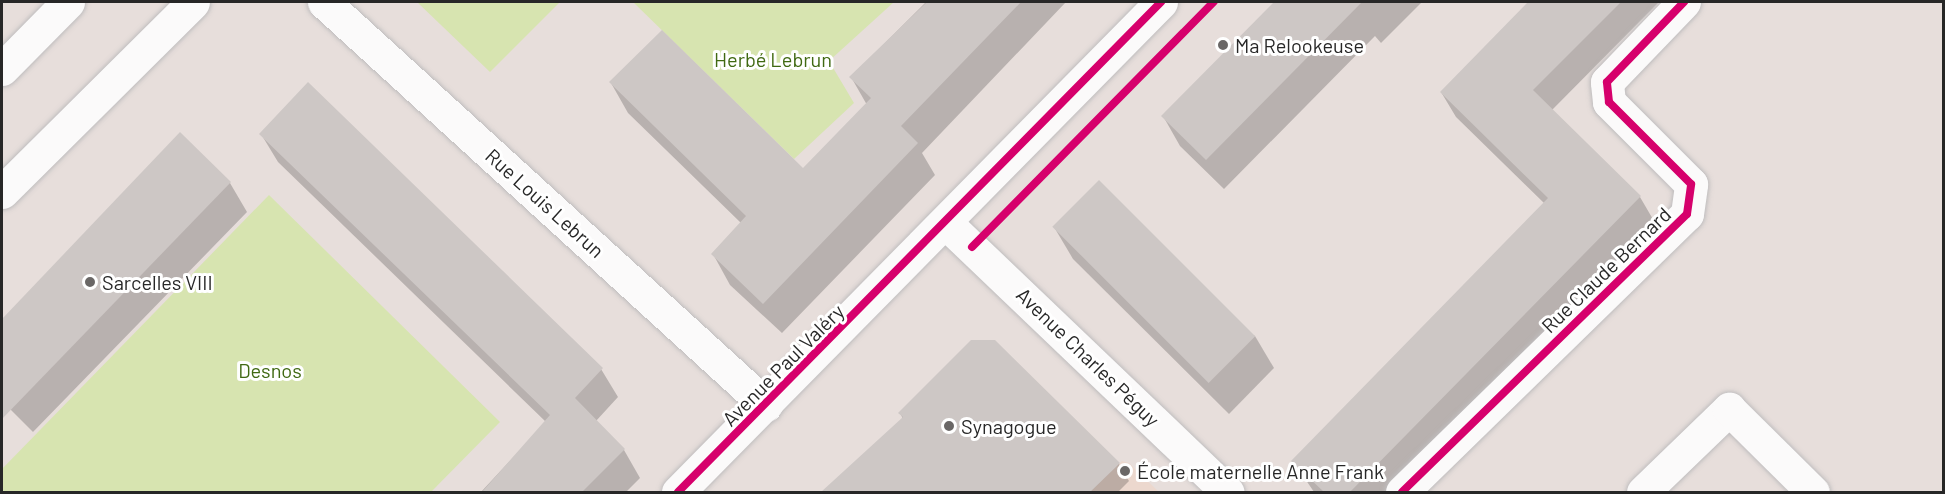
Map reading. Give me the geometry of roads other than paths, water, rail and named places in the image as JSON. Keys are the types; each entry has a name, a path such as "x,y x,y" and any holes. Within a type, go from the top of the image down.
{"street":[{"path":"2,69 68,2"},
{"path":"2,192 193,2"},
{"name":"Rue Louis Lebrun","path":"324,2 766,405"},
{"name":"Avenue Paul Valéry","path":"678,492 947,224 1161,2"},
{"name":"Rue Claude Bernard","path":"1402,492 1687,214 1691,184 1609,102 1607,82 1684,2"},
{"name":"Avenue Charles Péguy","path":"947,224 1227,492"},
{"path":"1643,492 1730,409 1813,492"}],"place":[{"name":"Ma Relookeuse","path":"1223,45"},
{"name":"Sarcelles VIII","path":"90,282"},
{"name":"Synagogue","path":"949,426"},
{"name":"École maternelle Anne Frank","path":"1125,471"}],"park label":[{"name":"Herbé Lebrun","path":"773,59"},
{"name":"Desnos","path":"270,370"}]}
